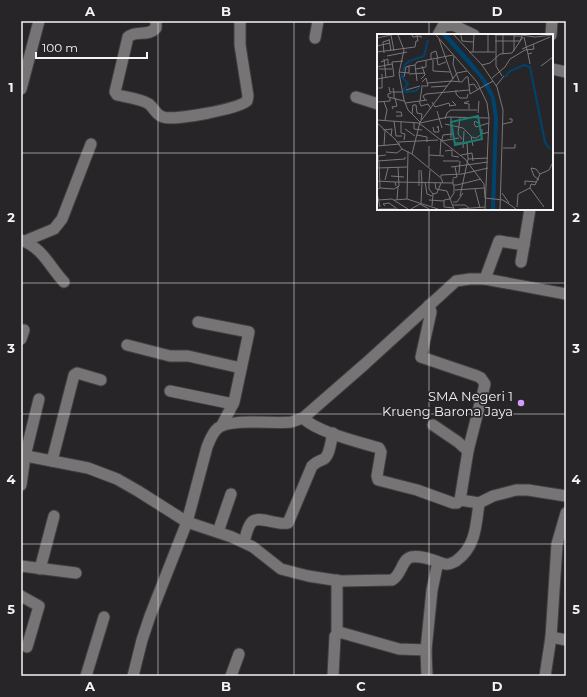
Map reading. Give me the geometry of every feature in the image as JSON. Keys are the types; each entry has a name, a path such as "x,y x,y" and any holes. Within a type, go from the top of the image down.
{"street":[{"path":"21,89 25,56 39,21"},
{"path":"156,21 156,28 153,31 149,33 131,35 128,38 114,90 117,95 146,103 151,106 160,116 168,118 194,116 240,106 247,101 248,96 239,37 240,21"},
{"path":"315,38 318,21"},
{"path":"551,34 552,21"},
{"path":"439,34 443,26 453,23 472,34"},
{"path":"553,69 566,72"},
{"path":"356,97 377,104"},
{"path":"23,240 54,229 62,219 91,144"},
{"path":"521,262 530,210"},
{"path":"23,240 40,252 54,272 64,282"},
{"path":"485,279 499,241 524,245"},
{"path":"222,425 231,423 291,422 302,418 359,369 456,281 485,279 566,294"},
{"path":"429,305 431,312 421,358 477,376 481,378 485,384 468,451 460,500"},
{"path":"133,676 150,616 187,522 208,447 214,432 222,425 233,404 249,332 198,322"},
{"path":"127,345 170,356 188,356 241,368"},
{"path":"52,462 74,375 77,373 101,380"},
{"path":"170,391 233,404"},
{"path":"21,485 23,455 39,399"},
{"path":"302,418 308,424 379,448 381,452 377,476 378,480 416,490 453,503 457,503 460,500 479,503 493,496 516,490 528,490 566,496"},
{"path":"433,425 458,442 468,451"},
{"path":"244,542 251,522 254,520 260,519 283,524 288,523 312,466 327,455 333,433"},
{"path":"23,455 88,468 117,478 187,522 244,542 260,552 281,569 308,576 337,580 392,580 398,576 405,561 411,557 422,557 438,562 449,564 452,563 465,555 470,548 479,503"},
{"path":"218,532 231,494"},
{"path":"545,676 551,637 556,544 566,513"},
{"path":"40,569 54,516"},
{"path":"427,676 426,650 432,590 438,562"},
{"path":"21,566 76,573"},
{"path":"333,676 335,636 337,632 337,580"},
{"path":"21,596 39,606 27,647"},
{"path":"86,676 104,617"},
{"path":"337,632 399,649 426,650"},
{"path":"551,637 566,640"},
{"path":"231,676 239,654"}],"place":[{"name":"SMA Negeri 1 Krueng Barona Jaya","path":"521,403"}]}
